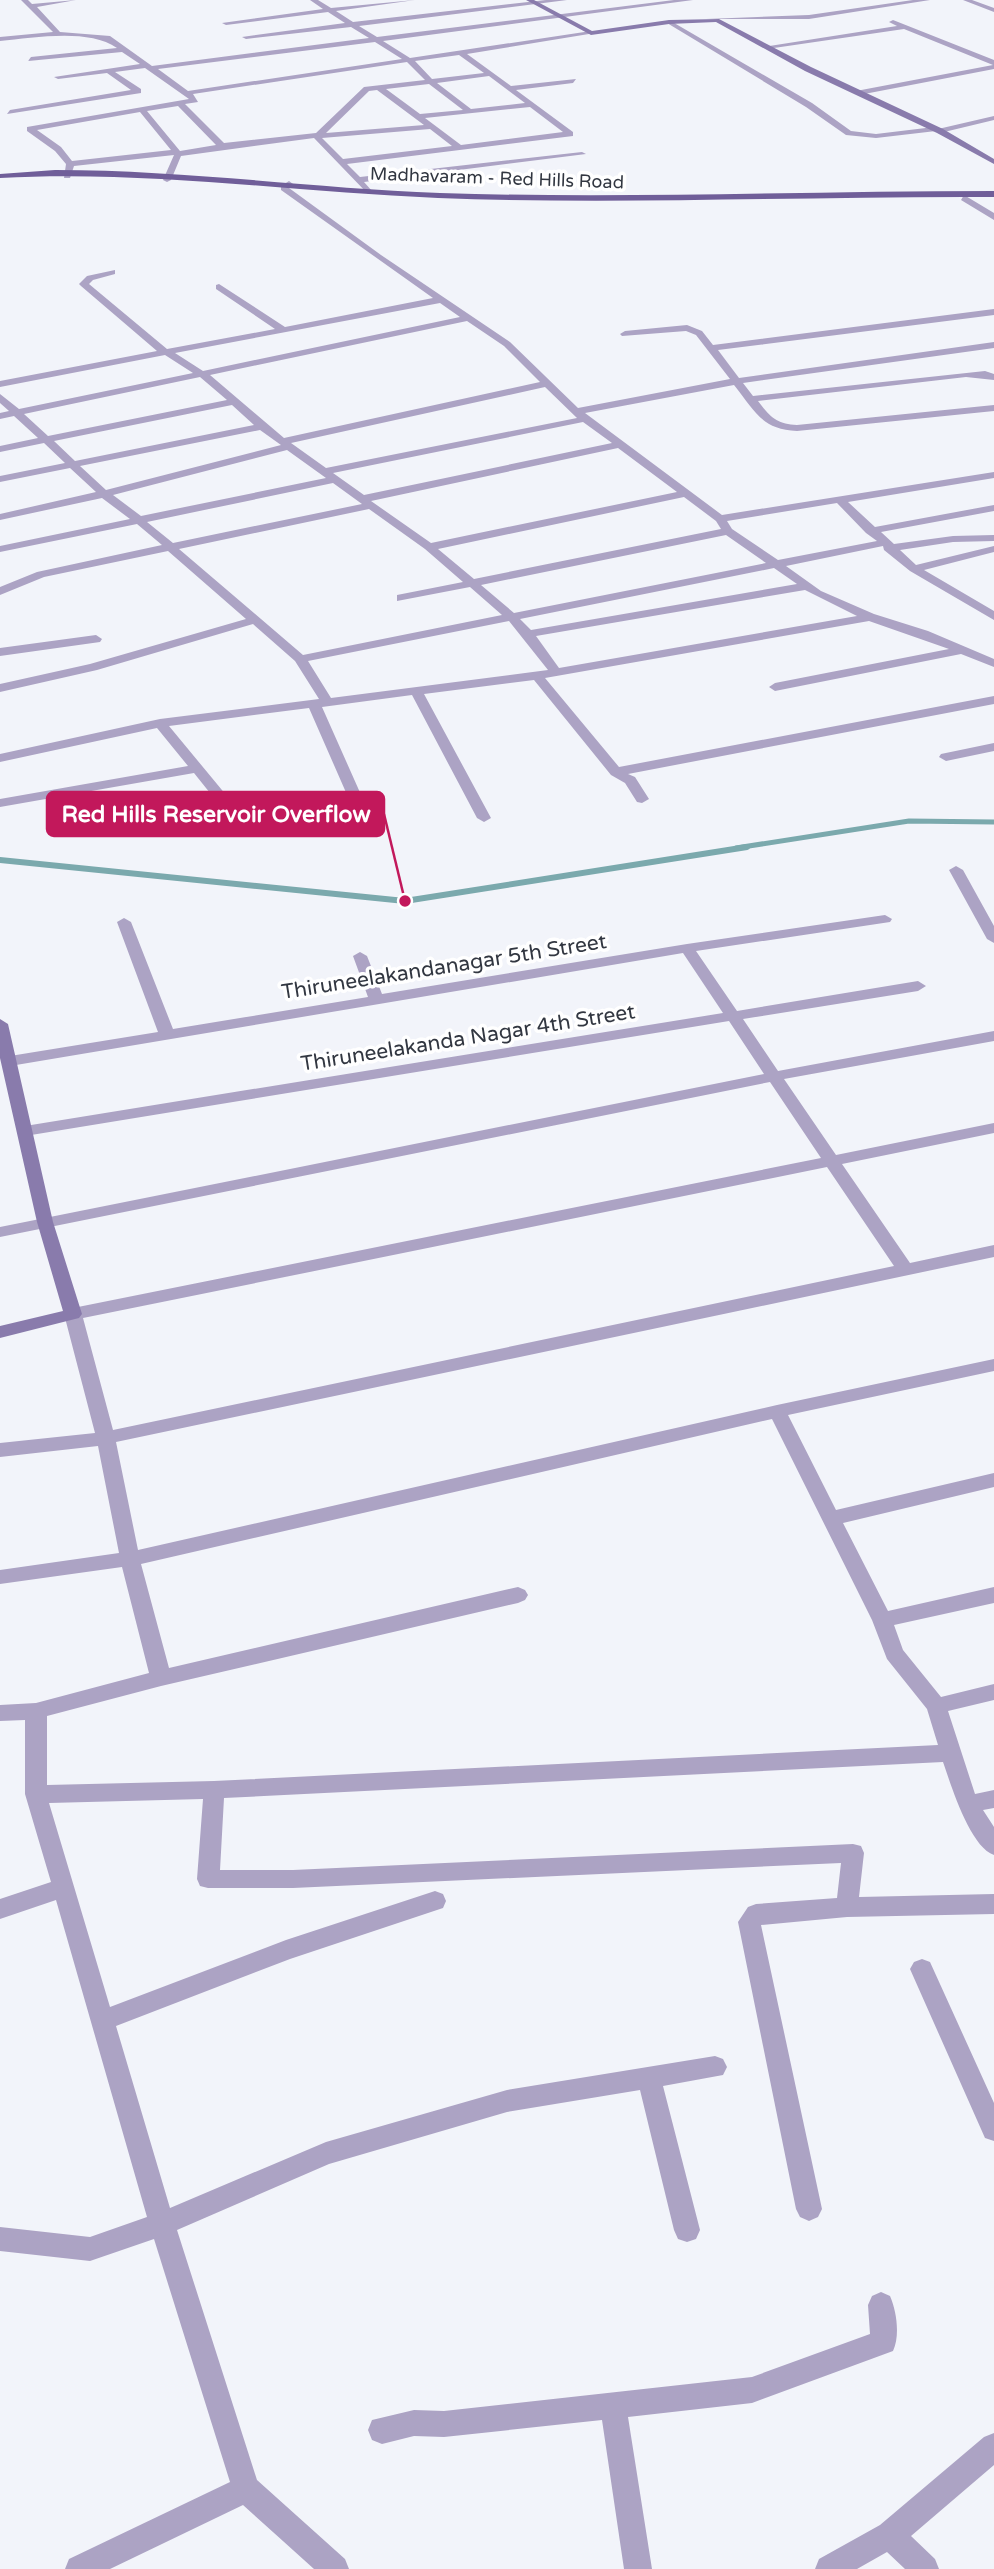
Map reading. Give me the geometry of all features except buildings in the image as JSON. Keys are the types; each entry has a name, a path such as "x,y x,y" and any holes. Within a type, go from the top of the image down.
{"main road":[{"name":"Madhavaram - Red Hills Road","path":"0,178 68,170 437,195 617,198 994,195"},
{"name":"Madhavaram - Red Hills Road","path":"287,186 429,199 598,203 964,198 994,195"}],"street":[{"path":"24,0 58,34"},
{"path":"31,6 73,0"},
{"path":"313,0 410,61 422,70 430,81 469,111"},
{"path":"284,65 226,23 412,0"},
{"path":"246,37 564,0"},
{"path":"58,77 690,0"},
{"path":"187,93 669,22 785,19 865,11 927,0"},
{"path":"966,0 994,10"},
{"path":"532,2 591,33"},
{"path":"450,6 498,31"},
{"path":"865,11 994,65"},
{"path":"709,19 726,24 767,47 937,130 994,162"},
{"path":"669,22 810,105 849,133 876,136 937,130 994,118"},
{"path":"767,47 904,26"},
{"path":"0,39 58,34 107,38 123,46 195,100 30,129 58,149 68,170 287,136 317,138 430,127"},
{"path":"510,38 539,51"},
{"path":"29,57 123,46"},
{"path":"342,162 570,134 461,54"},
{"path":"859,93 994,65"},
{"path":"10,112 138,90 108,70"},
{"path":"293,71 302,77"},
{"path":"317,138 367,89 491,74"},
{"path":"510,88 573,82"},
{"path":"378,87 460,148"},
{"path":"180,103 222,146"},
{"path":"416,117 531,105"},
{"path":"141,109 177,153"},
{"path":"317,138 368,191"},
{"path":"169,178 177,153"},
{"path":"359,180 582,154"},
{"path":"287,186 440,300 507,344 580,415 720,519 728,531 776,567 817,593 870,617 923,634 994,663"},
{"path":"964,198 994,217"},
{"path":"113,272 90,278 84,284 165,352 201,372 262,427 429,547 513,618 556,673"},
{"path":"219,287 283,330"},
{"path":"0,384 440,300"},
{"path":"712,348 994,312"},
{"path":"0,416 468,318"},
{"path":"625,334 687,328 699,333 767,420 786,428 994,408"},
{"path":"0,549 139,520 580,415 737,381 994,345"},
{"path":"752,399 966,374 994,377"},
{"path":"0,517 104,494 288,444 546,384"},
{"path":"0,397 104,494 139,520 300,659 321,703 355,797"},
{"path":"0,449 234,401"},
{"path":"0,479 262,427"},
{"path":"0,591 41,574 619,445"},
{"path":"720,519 994,475"},
{"path":"429,547 685,494"},
{"path":"839,500 914,569 994,616"},
{"path":"870,531 994,508"},
{"path":"401,598 728,531"},
{"path":"300,659 886,545 994,538"},
{"path":"914,569 994,549"},
{"path":"528,634 807,586"},
{"path":"973,605 994,600"},
{"path":"0,758 160,723 537,676 870,617"},
{"path":"0,688 104,664 255,620"},
{"path":"0,652 96,639"},
{"path":"775,687 962,650"},
{"path":"537,676 616,772 631,780 642,799"},
{"path":"417,693 484,818"},
{"path":"616,772 994,700"},
{"path":"160,723 231,810"},
{"path":"946,757 994,747"},
{"path":"0,803 197,768"},
{"path":"956,870 994,939"},
{"name":"Thiruneelakandanagar 5th Street","path":"10,1061 687,948 886,919"},
{"path":"124,922 167,1035"},
{"path":"687,948 904,1268"},
{"path":"360,956 376,999"},
{"name":"Thiruneelakanda Nagar 4th Street","path":"25,1131 918,986"},
{"path":"0,1024 45,1222 106,1438 130,1559 161,1678"},
{"path":"0,1232 776,1076 994,1036"},
{"path":"0,1332 73,1314 994,1128"},
{"path":"0,1450 106,1438 994,1251"},
{"path":"0,1577 130,1559 777,1410 994,1365"},
{"path":"777,1410 882,1620 894,1653 936,1706 968,1805 994,1846"},
{"path":"832,1518 994,1480"},
{"path":"0,1713 36,1711 161,1678 518,1595"},
{"path":"882,1620 994,1595"},
{"path":"936,1706 994,1692"},
{"path":"36,1711 36,1794 162,2224 246,2490 335,2569"},
{"path":"36,1794 214,1790 950,1753"},
{"path":"214,1790 208,1879 293,1879 853,1853 847,1907"},
{"path":"968,1805 994,1799"},
{"path":"0,1909 62,1888"},
{"path":"101,2021 286,1950 435,1900"},
{"path":"809,2209 749,1922 756,1914 847,1907 994,1904"},
{"path":"922,1969 994,2130"},
{"path":"0,2239 90,2249 162,2224 326,2153 507,2101 715,2067"},
{"path":"649,2078 687,2230"},
{"path":"382,2430 414,2423 444,2424 752,2390 884,2342 881,2305"},
{"path":"613,2405 638,2569"},
{"path":"830,2569 890,2535 994,2447"},
{"path":"79,2569 246,2490"},
{"path":"890,2535 925,2569"}],"waterway":[{"path":"736,848 909,821 994,822"},
{"path":"0,860 405,901 747,847"}],"place":[{"name":"Red Hills Reservoir Overflow","path":"405,901"}]}
